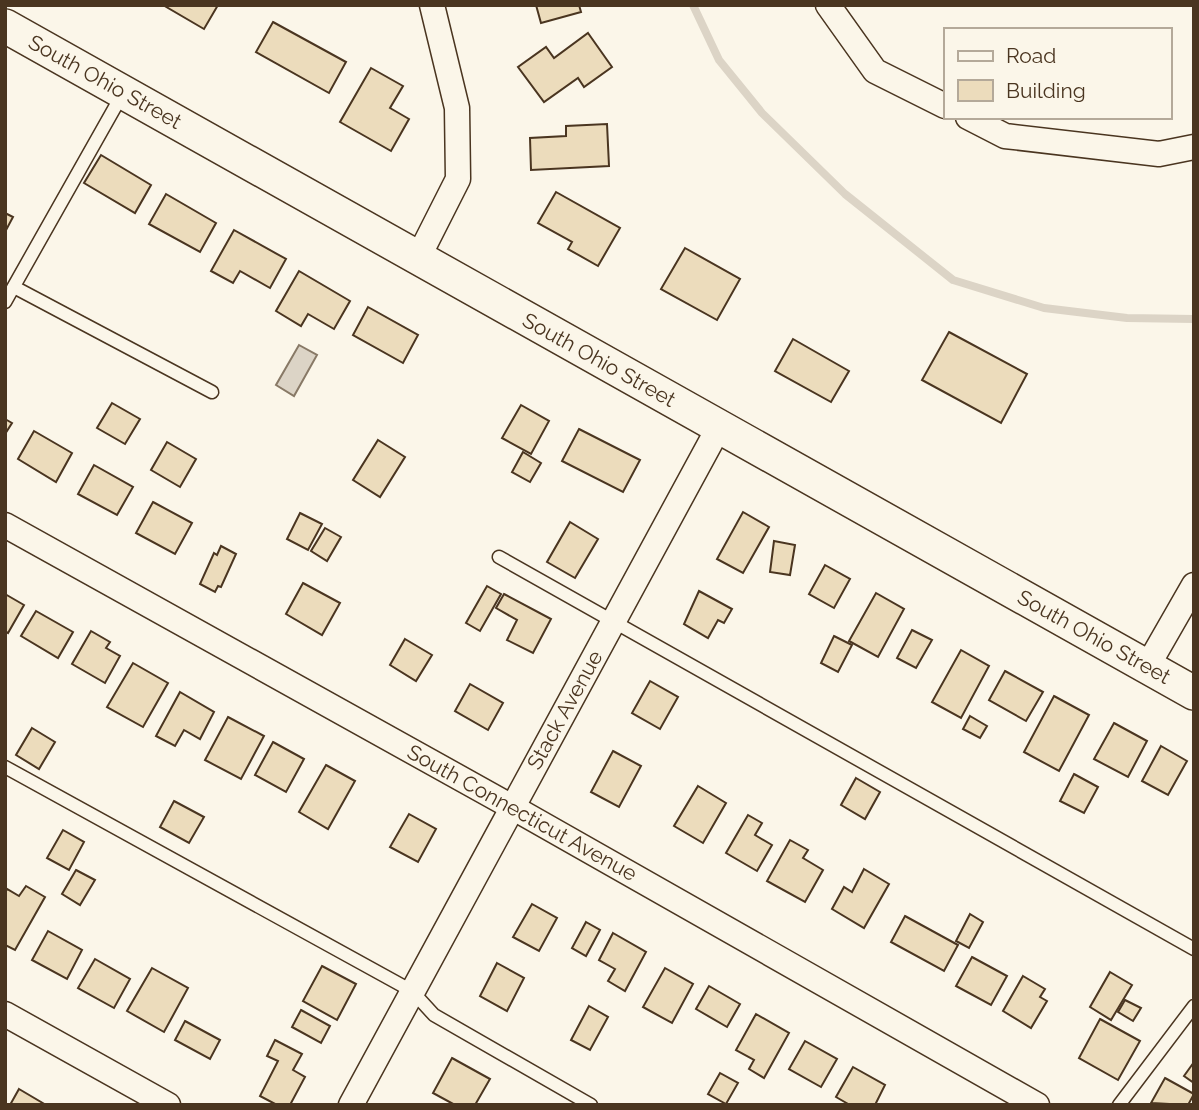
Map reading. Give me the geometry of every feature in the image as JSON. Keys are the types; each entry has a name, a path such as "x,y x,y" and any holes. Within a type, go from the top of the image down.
{"main road":[{"name":"South Ohio Street","path":"5,26 1194,693"}],"street":[{"path":"418,258 458,179 457,108 432,5"},
{"path":"828,5 875,71 944,106"},
{"path":"972,119 1005,136 1159,154 1194,147"},
{"name":"Stack Avenue","path":"351,1105 719,427"},
{"name":"South Connecticut Avenue","path":"5,525 512,807 1037,1105"},
{"path":"1147,667 1194,584"},
{"path":"5,1014 168,1105"}],"lane":[{"path":"5,302 123,93"},
{"path":"13,287 212,392"},
{"path":"499,557 1194,949"},
{"path":"5,767 412,991 434,1015 591,1105"},
{"path":"1119,1105 1194,1006"}],"shaded area":[{"path":"299,345 317,355 294,396 276,385"}],"building":[{"path":"163,5 218,5 204,29"},
{"path":"536,5 579,5 581,12 541,23"},
{"path":"273,22 346,62 329,93 256,52"},
{"path":"588,33 612,67 584,87 578,78 544,102 518,67 546,47 554,58"},
{"path":"371,68 403,86 390,108 409,119 391,151 340,122"},
{"path":"607,124 609,166 531,170 530,138 566,136 566,126"},
{"path":"101,155 151,185 135,213 84,183"},
{"path":"556,192 620,228 598,266 568,249 572,242 538,223"},
{"path":"166,194 216,223 200,252 149,224"},
{"path":"5,213 13,217 5,232"},
{"path":"234,230 286,259 270,288 240,271 233,283 211,271"},
{"path":"685,248 740,279 717,320 661,289"},
{"path":"299,271 350,301 334,329 308,314 301,326 276,311"},
{"path":"368,307 418,335 403,363 353,335"},
{"path":"949,332 1027,374 1001,423 922,380"},
{"path":"793,339 849,371 831,402 775,371"},
{"path":"112,403 140,419 125,444 97,428"},
{"path":"521,405 549,421 531,454 502,438"},
{"path":"5,419 12,423 5,434"},
{"path":"579,429 640,460 623,492 562,461"},
{"path":"34,431 72,453 56,482 18,459"},
{"path":"378,440 405,457 380,497 353,480"},
{"path":"167,442 196,459 180,487 151,470"},
{"path":"523,452 541,463 530,482 512,472"},
{"path":"94,465 133,487 117,515 78,494"},
{"path":"153,502 192,523 175,554 136,533"},
{"path":"743,512 769,527 743,573 717,559"},
{"path":"300,513 322,524 308,550 287,539"},
{"path":"570,522 598,539 575,578 547,562"},
{"path":"325,528 341,537 327,561 311,551"},
{"path":"774,541 795,545 790,575 770,572"},
{"path":"221,546 236,554 221,587 218,586 215,592 200,584 214,553 217,555"},
{"path":"825,565 850,579 834,608 809,594"},
{"path":"303,583 340,603 322,635 286,614"},
{"path":"487,586 501,594 480,631 466,623"},
{"path":"699,591 732,609 724,623 718,620 708,638 684,624"},
{"path":"876,593 904,609 878,657 849,641"},
{"path":"5,594 24,605 8,633 5,631"},
{"path":"504,594 551,619 533,653 507,640 517,620 496,608"},
{"path":"36,611 73,632 58,658 21,636"},
{"path":"912,630 932,640 916,668 897,658"},
{"path":"91,631 110,642 106,648 120,656 105,683 72,664"},
{"path":"834,636 852,645 838,672 821,663"},
{"path":"405,639 432,655 416,681 390,665"},
{"path":"961,650 989,666 961,718 932,702"},
{"path":"133,663 168,683 143,727 107,707"},
{"path":"1005,671 1043,692 1026,721 989,700"},
{"path":"650,681 678,697 660,729 632,713"},
{"path":"470,684 503,703 488,730 455,711"},
{"path":"180,692 214,712 200,739 184,730 175,746 156,736"},
{"path":"1054,696 1089,715 1059,771 1024,752"},
{"path":"970,716 987,726 980,738 963,729"},
{"path":"228,717 264,736 241,779 205,760"},
{"path":"1114,723 1147,741 1128,777 1094,759"},
{"path":"32,728 55,742 39,769 16,755"},
{"path":"273,742 304,759 286,792 255,775"},
{"path":"1161,746 1187,761 1168,795 1142,781"},
{"path":"613,751 641,766 619,807 591,792"},
{"path":"326,765 355,781 328,829 299,812"},
{"path":"1074,774 1098,787 1084,813 1060,801"},
{"path":"856,778 880,792 865,819 841,805"},
{"path":"698,786 726,803 703,843 674,826"},
{"path":"174,801 204,817 189,843 160,827"},
{"path":"409,814 436,829 418,862 390,847"},
{"path":"748,815 762,823 755,835 772,845 757,871 726,853"},
{"path":"63,830 84,842 69,870 47,858"},
{"path":"790,840 808,850 803,858 823,870 805,902 767,881"},
{"path":"864,869 889,884 864,928 832,909 844,887 852,892"},
{"path":"76,870 95,880 80,905 62,894"},
{"path":"26,886 45,897 15,950 5,945 5,893 7,889 19,896"},
{"path":"532,904 557,918 539,951 513,937"},
{"path":"970,914 983,922 969,948 956,941"},
{"path":"905,916 958,945 944,971 891,942"},
{"path":"586,922 600,930 586,956 572,948"},
{"path":"48,931 82,950 67,979 32,960"},
{"path":"613,933 646,952 625,991 608,981 615,969 599,960"},
{"path":"972,957 1007,976 991,1005 956,986"},
{"path":"95,959 130,979 114,1008 78,988"},
{"path":"497,963 524,978 507,1011 480,996"},
{"path":"322,966 356,984 337,1020 303,1001"},
{"path":"152,968 188,988 164,1032 127,1011"},
{"path":"665,968 693,984 672,1023 643,1007"},
{"path":"1110,972 1132,985 1111,1020 1090,1007"},
{"path":"1023,976 1045,989 1040,997 1047,1001 1031,1028 1003,1011"},
{"path":"709,986 740,1004 727,1027 696,1009"},
{"path":"1125,1000 1141,1008 1133,1021 1118,1012"},
{"path":"589,1006 608,1017 590,1050 571,1040"},
{"path":"301,1010 330,1026 321,1043 292,1027"},
{"path":"756,1014 789,1033 764,1078 749,1069 754,1060 736,1050"},
{"path":"1100,1019 1140,1041 1118,1080 1079,1058"},
{"path":"185,1021 220,1040 210,1059 175,1040"},
{"path":"275,1040 302,1054 293,1070 305,1077 290,1105 277,1105 260,1096 278,1061 267,1056"},
{"path":"805,1041 837,1059 821,1087 789,1069"},
{"path":"452,1058 490,1079 475,1105 455,1105 433,1093"},
{"path":"1194,1062 1194,1083 1184,1076"},
{"path":"853,1067 885,1085 875,1105 850,1105 836,1097"},
{"path":"720,1073 738,1083 726,1104 708,1094"},
{"path":"1165,1078 1194,1094 1188,1105 1151,1103"},
{"path":"19,1089 46,1105 10,1105"}],"waterway":[{"path":"693,5 719,60 762,113 845,194 953,280 1044,308 1127,318 1194,319"}]}
